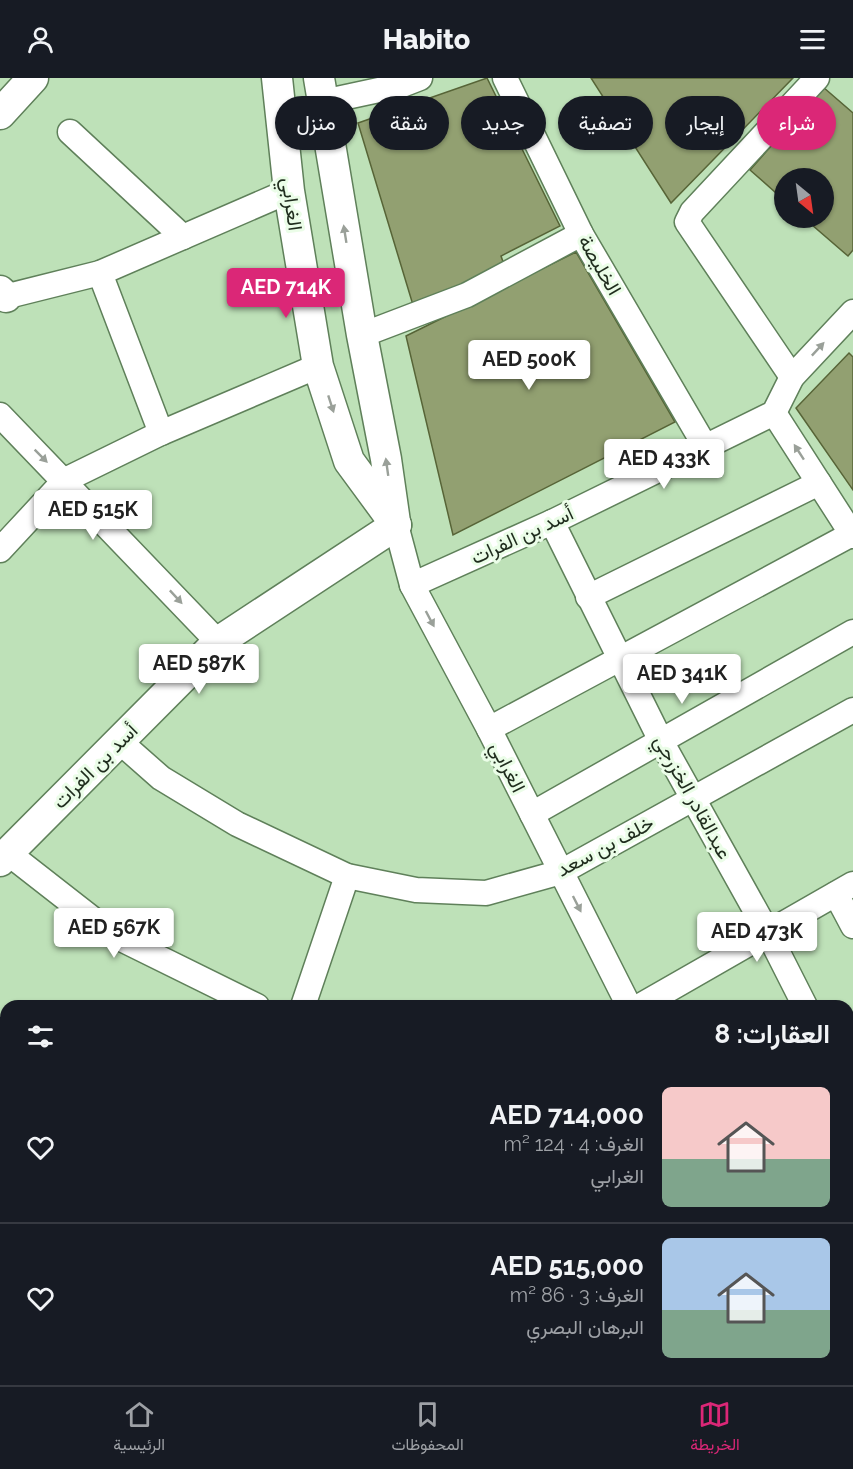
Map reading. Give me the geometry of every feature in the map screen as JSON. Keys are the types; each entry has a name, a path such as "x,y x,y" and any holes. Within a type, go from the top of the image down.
{"street":[{"path":"0,114 33,78"},
{"name":"الغرابي","path":"277,78 289,191 318,366 350,462 396,525"},
{"path":"321,90 402,85 420,78"},
{"name":"الخليصة","path":"505,78 581,234 705,446"},
{"path":"792,377 687,222 692,212 817,78"},
{"name":"الغرابي","path":"321,90 396,525 412,585 489,729 627,1000"},
{"path":"70,132 183,237"},
{"path":"2,295 100,273 289,191"},
{"path":"362,335 466,295 581,234"},
{"path":"100,273 161,433"},
{"path":"489,729 852,535 774,413 792,377 849,325"},
{"path":"0,550 65,480 161,433 318,366"},
{"name":"أسد بن الفرات","path":"412,585 552,522 774,413"},
{"path":"1,418 65,480 218,642"},
{"path":"588,597 819,483"},
{"name":"عبدالقادر الخزرجي","path":"552,522 661,741 768,933 802,1000"},
{"name":"أسد بن الفرات","path":"4,857 218,642 396,525"},
{"path":"532,814 853,632"},
{"name":"خلف بن سعد","path":"119,741 161,778 237,824 347,876 416,890 486,893 561,872 853,710"},
{"path":"4,857 113,935 244,1000"},
{"path":"305,1000 347,876"},
{"path":"651,1000 845,889 853,926"}],"building":[{"path":"487,78 496,96 461,96 461,150 523,150 560,226 501,256 506,270 416,315 358,123 369,119 369,150 449,150 449,96 435,96"},
{"path":"591,78 793,78 775,96 757,96 757,115 745,127 745,96 665,96 665,150 723,150 671,203 637,150 653,150 653,96 603,96"},
{"path":"823,87 833,96 815,96"},
{"path":"836,98 853,113 853,250 848,256 816,228 834,228 834,168 774,168 774,191 750,170 768,150 836,150"},
{"path":"576,252 675,422 453,535 406,336"},
{"path":"849,353 853,357 853,490 796,408"}]}
